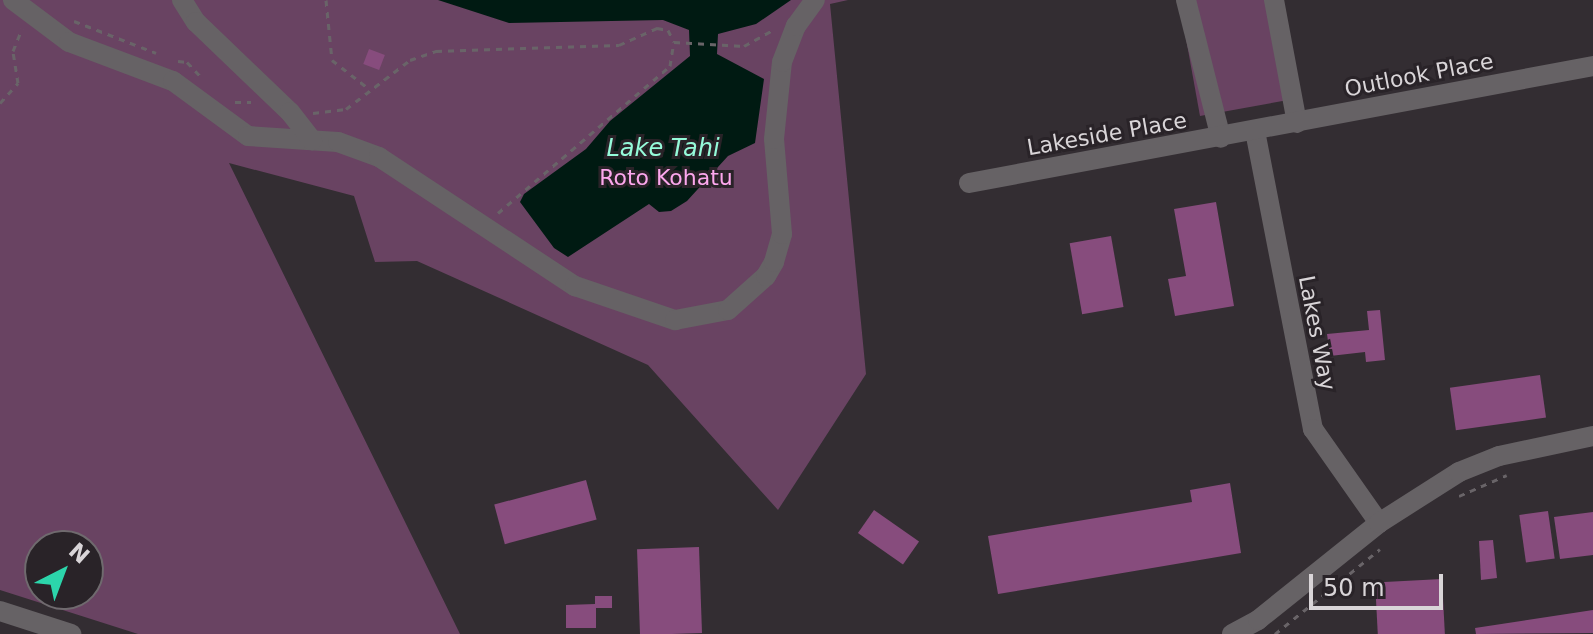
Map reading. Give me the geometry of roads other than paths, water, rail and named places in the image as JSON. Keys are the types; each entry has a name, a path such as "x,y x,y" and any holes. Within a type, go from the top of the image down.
{"street":[{"path":"13,0 69,42 173,81 248,136 338,142 379,157 575,286 644,314 675,320 728,310 766,276 782,234 774,139 777,92 787,43 815,0"},
{"path":"182,0 196,22 296,120 312,140"},
{"path":"1186,0 1221,138"},
{"path":"1274,0 1297,123"},
{"name":"Outlook Place","path":"1255,131 1593,66"},
{"name":"Lakeside Place","path":"969,183 1255,131"},
{"name":"Lakes Way","path":"1255,131 1313,429 1384,532"},
{"path":"1232,634 1258,620 1384,532 1459,472 1499,456 1593,436"},
{"path":"0,611 71,634"}],"water":[{"name":"Lake Tahi","path":"438,0 791,0 756,24 718,34 717,54 764,79 755,143 728,156 687,201 671,211 659,212 649,204 568,257 554,248 520,202 524,194 586,149 610,121 690,56 689,30 663,20 509,23"}],"park label":[{"name":"Roto Kohatu","path":"666,178"}]}
